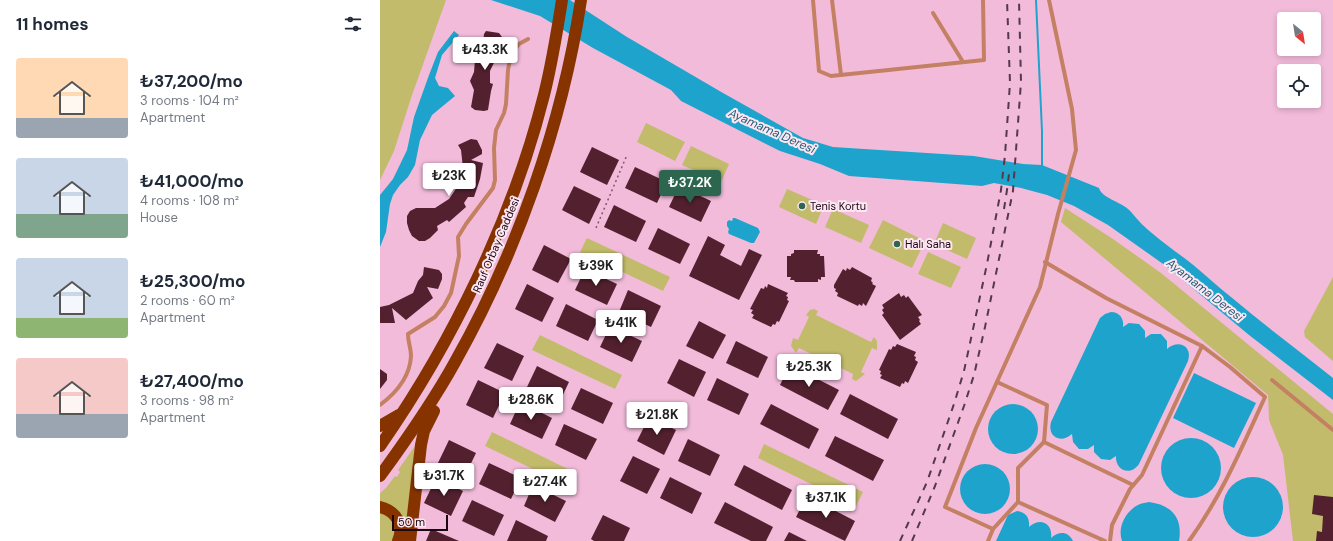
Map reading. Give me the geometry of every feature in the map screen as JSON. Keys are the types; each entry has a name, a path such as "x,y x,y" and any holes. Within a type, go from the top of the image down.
{"highway":[{"name":"Rauf Orbay Caddesi","path":"380,446 402,414 452,328 492,245 517,181 543,97 556,40 562,0"},
{"name":"Rauf Orbay Caddesi","path":"380,476 407,438 455,362 502,267 529,200 550,138 574,47 581,0"},
{"path":"410,541 418,458 422,436 429,418 452,380 455,362"},
{"path":"380,426 402,414"},
{"path":"380,507 390,510 398,519 401,529 398,541"}],"lane":[{"path":"813,0 819,71 831,76 984,60 983,0"},
{"path":"832,0 841,75"},
{"path":"993,529 945,507 976,428 1040,287 1045,262 1076,150 1072,109 1049,0"},
{"path":"934,13 963,62"},
{"path":"380,405 398,389 408,372 411,356 408,334 435,316 444,306 451,293 459,256 458,237 493,188 495,180 494,148 496,130 504,113 506,104 508,70 511,54 519,44 528,39"},
{"path":"1045,262 1106,298 1202,346 1230,367 1265,398 1236,462 1204,519 1189,541"},
{"path":"1110,541 1112,525 1130,489 1142,475 1202,346"},
{"path":"1272,380 1333,430"},
{"path":"988,541 993,529 1018,502 1018,468 1044,442 1046,405 997,382"},
{"path":"1044,442 1133,486"},
{"path":"1018,502 1105,541"}],"path":[{"path":"596,228 627,155"}],"shaded area":[{"path":"380,0 446,0 394,151 380,180"},
{"path":"646,123 685,142 675,161 637,142"},
{"path":"691,146 729,164 721,182 682,165"},
{"name":"Tenis Kortu","path":"787,189 824,205 816,224 779,207"},
{"path":"1065,208 1113,239 1161,273 1333,414 1333,541 1293,541 1283,455 1269,420 1268,395 1061,222"},
{"name":"Tenis Kortu","path":"833,209 869,225 861,243 825,227"},
{"name":"Halı Saha","path":"883,220 925,241 912,268 869,248"},
{"path":"943,223 976,238 967,259 934,244"},
{"path":"587,238 670,277 663,291 580,252"},
{"path":"928,252 961,267 951,288 918,274"},
{"path":"1333,277 1333,361 1305,337 1304,331"},
{"path":"814,309 818,311 816,315 871,342 874,337 877,341 877,350 872,348 861,372 865,374 856,381 852,379 853,374 799,348 796,353 791,346 793,338 798,340 809,317 806,315 810,310"},
{"path":"540,335 622,375 615,389 532,350"},
{"path":"492,432 574,472 568,486 485,446"},
{"path":"764,444 863,492 856,506 758,458"},
{"path":"415,446 407,541 380,504 380,493 395,476 397,477 400,472 398,470"},
{"path":"380,511 391,517 397,530 394,541 380,541"}],"water":[{"name":"Ayamama Deresi","path":"491,0 570,0 627,37 803,138 833,147 974,156 1023,164 1042,165 1099,188 1104,195 1128,209 1154,235 1333,378 1333,400 1249,335 1166,266 1108,225 1074,206 1047,195 994,183 982,186 849,176 820,164 780,151 681,101 671,90 593,48 540,16"},
{"path":"454,31 459,35 442,55 435,78 439,86 448,88 455,96 432,115 420,140 415,165 408,177 393,195 390,204 386,232 380,247 380,195 393,179 407,150 414,117 438,52"},
{"path":"733,218 758,228 760,232 754,243 729,234 727,222 729,220 732,221"},
{"path":"1111,312 1117,313 1121,316 1123,327 1129,323 1139,324 1145,331 1145,338 1151,334 1161,334 1167,341 1167,349 1171,346 1180,344 1186,348 1189,356 1139,464 1135,468 1128,471 1120,468 1116,461 1116,456 1110,460 1101,459 1094,452 1094,445 1088,449 1079,449 1073,442 1072,434 1068,437 1059,439 1053,435 1050,427 1100,318"},
{"path":"1194,373 1256,403 1234,448 1173,418"},
{"path":"1013,404 1023,406 1031,411 1036,419 1038,429 1036,439 1031,447 1023,452 1013,454 1003,452 995,447 990,439 988,429 990,419 995,411 1003,406"},
{"path":"1191,438 1208,443 1216,451 1221,468 1216,485 1208,493 1191,498 1174,493 1166,485 1161,468 1166,451 1174,443"},
{"path":"985,464 995,466 1003,471 1008,479 1010,489 1008,499 1003,507 995,512 985,514 975,512 967,507 962,499 960,489 962,479 967,471 975,466"},
{"path":"1253,477 1270,482 1278,490 1283,507 1278,524 1270,532 1253,537 1236,532 1228,524 1223,507 1228,490 1236,482"},
{"path":"1149,502 1164,506 1174,514 1179,526 1179,541 1122,541 1121,530 1127,515 1135,507"},
{"path":"1017,511 1027,516 1029,527 1037,522 1045,523 1050,529 1051,538 1057,534 1063,533 1069,535 1073,541 996,541 1008,515"}],"building":[{"path":"486,31 499,33 502,37 502,46 490,71 490,83 493,84 488,110 484,111 475,110 471,107 474,90 470,81 474,72 475,59 483,45 484,34"},
{"path":"471,139 477,140 482,150 482,154 471,160 483,163 474,197 468,197 464,203 466,207 449,222 447,220 437,226 438,230 430,238 425,241 419,241 412,236 409,230 407,216 410,211 416,208 435,208 449,199 464,177 461,150 458,145"},
{"path":"592,147 619,160 607,185 580,172"},
{"path":"635,167 667,182 657,203 625,188"},
{"path":"574,186 601,199 589,224 562,210"},
{"path":"679,186 711,201 701,222 669,207"},
{"path":"614,205 646,221 636,242 604,227"},
{"path":"658,228 690,244 680,264 648,249"},
{"path":"708,236 725,245 720,255 741,266 749,249 762,255 739,300 689,276"},
{"path":"544,245 571,259 558,283 532,270"},
{"path":"794,250 818,250 817,254 824,256 825,277 821,277 821,280 818,279 818,282 795,282 794,280 790,280 791,277 787,277 787,256 791,256 791,254 794,253"},
{"path":"424,267 439,270 442,274 442,279 438,289 427,287 433,298 406,320 392,308 395,323 380,323 380,307 389,305 413,293 418,281 423,275"},
{"path":"852,267 872,278 872,284 876,286 866,306 863,303 862,306 859,304 858,306 837,296 838,293 835,291 836,289 834,288 834,285 843,269 846,271 847,268 850,270"},
{"path":"585,269 617,284 607,305 575,290"},
{"path":"527,284 554,298 542,322 515,309"},
{"path":"768,284 788,293 786,296 788,297 787,300 789,301 779,322 777,321 775,325 773,324 771,327 752,318 754,315 751,313 753,310 750,309 761,288 764,289 765,286 767,288"},
{"path":"628,290 661,306 651,327 619,312"},
{"path":"899,293 901,297 904,295 906,298 908,296 922,315 918,317 921,324 900,340 882,315 884,313 882,310 884,308 882,305"},
{"path":"566,304 598,320 588,341 556,326"},
{"path":"699,321 726,335 713,359 686,346"},
{"path":"610,326 642,341 632,362 600,347"},
{"path":"736,341 768,357 758,378 726,363"},
{"path":"497,343 524,356 512,381 484,368"},
{"path":"897,344 916,352 914,356 916,357 915,360 918,362 908,383 905,381 900,387 880,378 882,375 880,374 881,371 879,370 889,349 891,350 893,346 895,347"},
{"path":"679,359 706,372 694,397 667,383"},
{"path":"790,365 839,390 828,410 780,385"},
{"path":"537,366 569,382 559,403 527,387"},
{"path":"380,369 387,374 387,380 380,389"},
{"path":"717,378 749,394 739,415 707,400"},
{"path":"478,380 505,393 493,418 466,405"},
{"path":"581,388 613,403 603,424 571,409"},
{"path":"850,394 898,419 888,439 840,414"},
{"path":"520,402 552,418 542,439 510,424"},
{"path":"771,404 819,429 809,449 760,424"},
{"path":"649,417 676,430 664,455 637,441"},
{"path":"564,424 597,439 586,460 555,445"},
{"path":"835,436 884,460 873,481 825,456"},
{"path":"688,439 720,455 710,476 678,461"},
{"path":"449,440 476,453 464,478 437,465"},
{"path":"633,456 660,469 647,494 620,481"},
{"path":"489,463 521,478 511,499 479,484"},
{"path":"744,465 792,490 782,510 734,485"},
{"path":"670,477 702,493 692,514 660,498"},
{"path":"436,478 463,491 451,516 424,503"},
{"path":"533,485 566,501 555,522 524,506"},
{"path":"1314,495 1333,497 1333,541 1316,541 1317,531 1322,532 1323,516 1312,514"},
{"path":"807,496 855,521 845,541 796,517"},
{"path":"472,500 504,515 494,536 462,521"},
{"path":"725,502 773,527 766,541 751,541 714,523"},
{"path":"603,515 630,528 624,541 594,541 591,539"},
{"path":"516,520 548,536 546,541 507,541"},
{"path":"431,529 459,541 426,541"},
{"path":"789,532 807,541 784,541"}],"waterway":[{"path":"1036,0 1042,131 1042,167"}],"railway":[{"path":"900,541 927,482 954,404 964,371 987,264 1001,190 1005,155 1010,83 1007,0"},
{"path":"912,541 935,486 974,375 1013,191 1021,82 1019,0"},
{"path":"1004,209 1009,174"}],"place":[{"name":"Tenis Kortu","path":"802,206"},
{"name":"Halı Saha","path":"897,244"}]}
